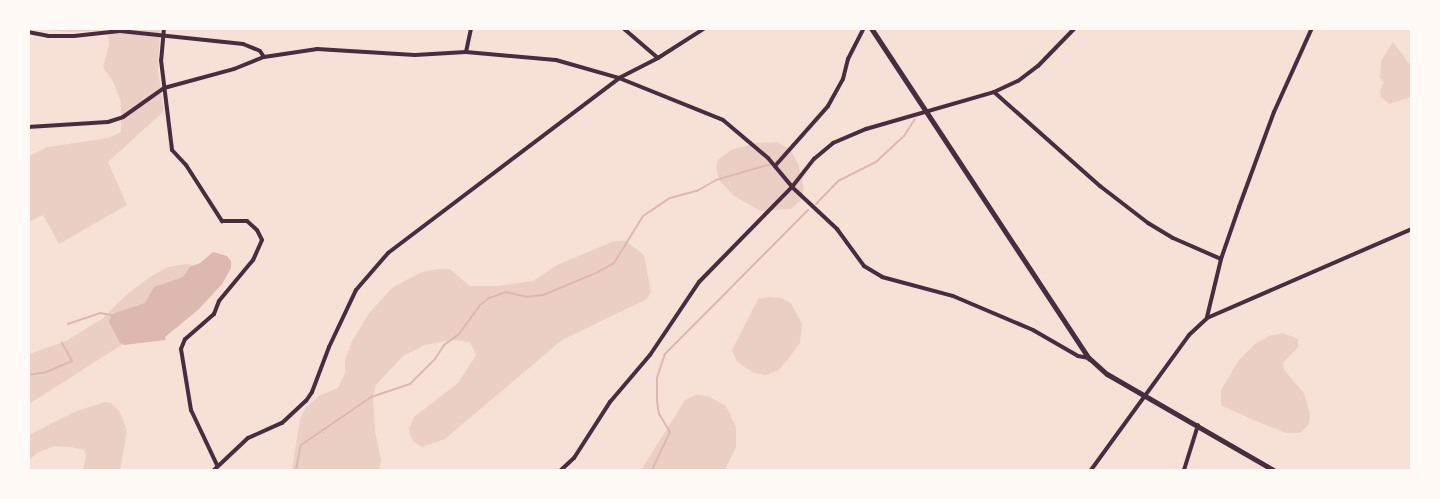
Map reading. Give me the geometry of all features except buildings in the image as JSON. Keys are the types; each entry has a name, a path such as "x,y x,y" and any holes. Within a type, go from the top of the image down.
{"street":[{"path":"164,28 164,88 170,141 177,157 186,165 222,221 247,221 257,230 262,240 253,260 219,301 214,314 185,339 181,349 196,424 217,465"},
{"path":"466,52 471,28"},
{"path":"623,28 658,58"},
{"path":"214,471 217,465 248,438 282,423 306,401 356,290 377,262 618,78 658,58 705,28"},
{"path":"775,166 828,106 843,79 848,59 864,28"},
{"path":"871,28 1089,358 1107,374 1198,425 1273,471"},
{"path":"561,471 574,458 610,402 650,355 699,282 792,187 814,159 833,142 866,129 994,92 1018,81 1038,66 1075,28"},
{"path":"1207,318 1221,259 1274,112 1312,28"},
{"path":"28,32 65,36 120,31 243,44 260,51 264,57"},
{"path":"28,127 94,125 108,122 123,117 164,88 234,69 264,57 317,49 415,55 466,52 556,60 618,78 723,120 775,166 792,187 837,229 864,266 882,277 952,296 1033,330 1078,357 1089,358"},
{"path":"994,92 1100,186 1148,223 1173,238 1221,259"},
{"path":"1091,471 1189,335 1207,318 1412,229"},
{"path":"1184,471 1198,425"}],"shaded area":[{"path":"45,28 160,29 158,70 164,111 108,162 127,205 59,244 43,215 29,222 29,156 48,147 108,138 121,132 121,102 113,82 103,67 109,46 108,30 71,32 44,30"},
{"path":"1393,42 1411,66 1411,97 1389,104 1381,97 1380,91 1384,82 1380,78 1381,61"},
{"path":"777,142 791,150 798,164 804,188 802,199 791,209 761,211 734,196 719,180 716,167 718,160 731,150 756,143"},
{"path":"614,241 626,241 644,255 651,292 647,299 562,340 445,439 422,447 414,442 410,435 409,429 414,417 458,383 476,355 470,342 452,340 425,345 403,356 376,385 373,396 375,431 381,460 379,470 292,470 300,419 306,407 319,396 338,388 345,373 345,360 352,341 370,312 393,287 422,272 437,269 450,269 470,286 497,286 533,281 557,265"},
{"path":"213,252 227,256 231,261 231,268 222,284 198,310 165,337 166,340 124,345 120,343 109,322 112,314 145,303 154,287 183,277 190,267 200,263"},
{"path":"185,264 200,266 134,337 29,404 29,354 66,341 102,319 126,295 150,277 168,267"},
{"path":"781,298 791,303 802,324 800,343 779,370 766,375 754,373 743,366 736,360 732,350 758,299"},
{"path":"1283,333 1298,339 1298,347 1283,363 1284,370 1304,393 1310,413 1309,424 1300,433 1286,433 1263,424 1222,406 1221,401 1221,390 1239,360 1255,344 1269,336"},
{"path":"696,395 708,396 726,406 736,427 736,447 725,470 641,470 685,400"},
{"path":"105,402 111,403 120,412 127,430 120,470 83,470 86,456 84,450 71,447 55,446 37,453 29,460 29,435 74,412"}],"waterway":[{"path":"816,204 838,181 876,162 904,136 915,119"},
{"path":"296,470 301,445 371,397 410,384 435,359 444,345 459,334 479,306 489,298 506,292 527,297 543,295 596,273 614,263 643,216 670,198 697,191 716,180 771,164"},
{"path":"652,470 670,432 659,414 657,401 657,378 665,354 808,210"},
{"path":"68,324 100,313 111,315"},
{"path":"28,375 46,372 72,361 62,343"}]}
